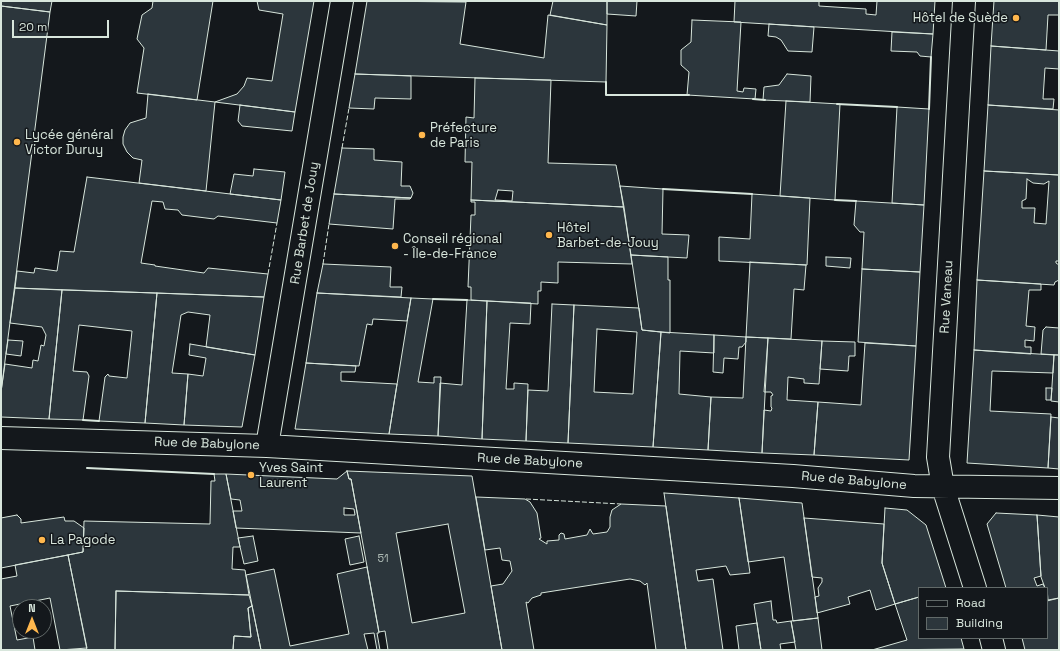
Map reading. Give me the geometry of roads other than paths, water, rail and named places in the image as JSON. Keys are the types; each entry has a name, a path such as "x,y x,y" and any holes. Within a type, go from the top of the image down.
{"street":[{"name":"Rue Barbet de Jouy","path":"266,446 342,1"},
{"name":"Rue Vaneau","path":"964,1 938,457 943,487 975,587"},
{"name":"Rue de Babylone","path":"1,438 266,446 785,476 943,487 1059,488"},
{"path":"990,639 994,650"}],"place":[{"name":"Hôtel de Suède","path":"1016,18"},
{"name":"Préfecture de Paris","path":"422,135"},
{"name":"Lycée général Victor Duruy","path":"17,142"},
{"name":"Hôtel Barbet-de-Jouy","path":"549,235"},
{"name":"Conseil régional - Île-de-France","path":"395,246"},
{"name":"Yves Saint Laurent","path":"251,475"},
{"name":"La Pagode","path":"42,540"}]}
